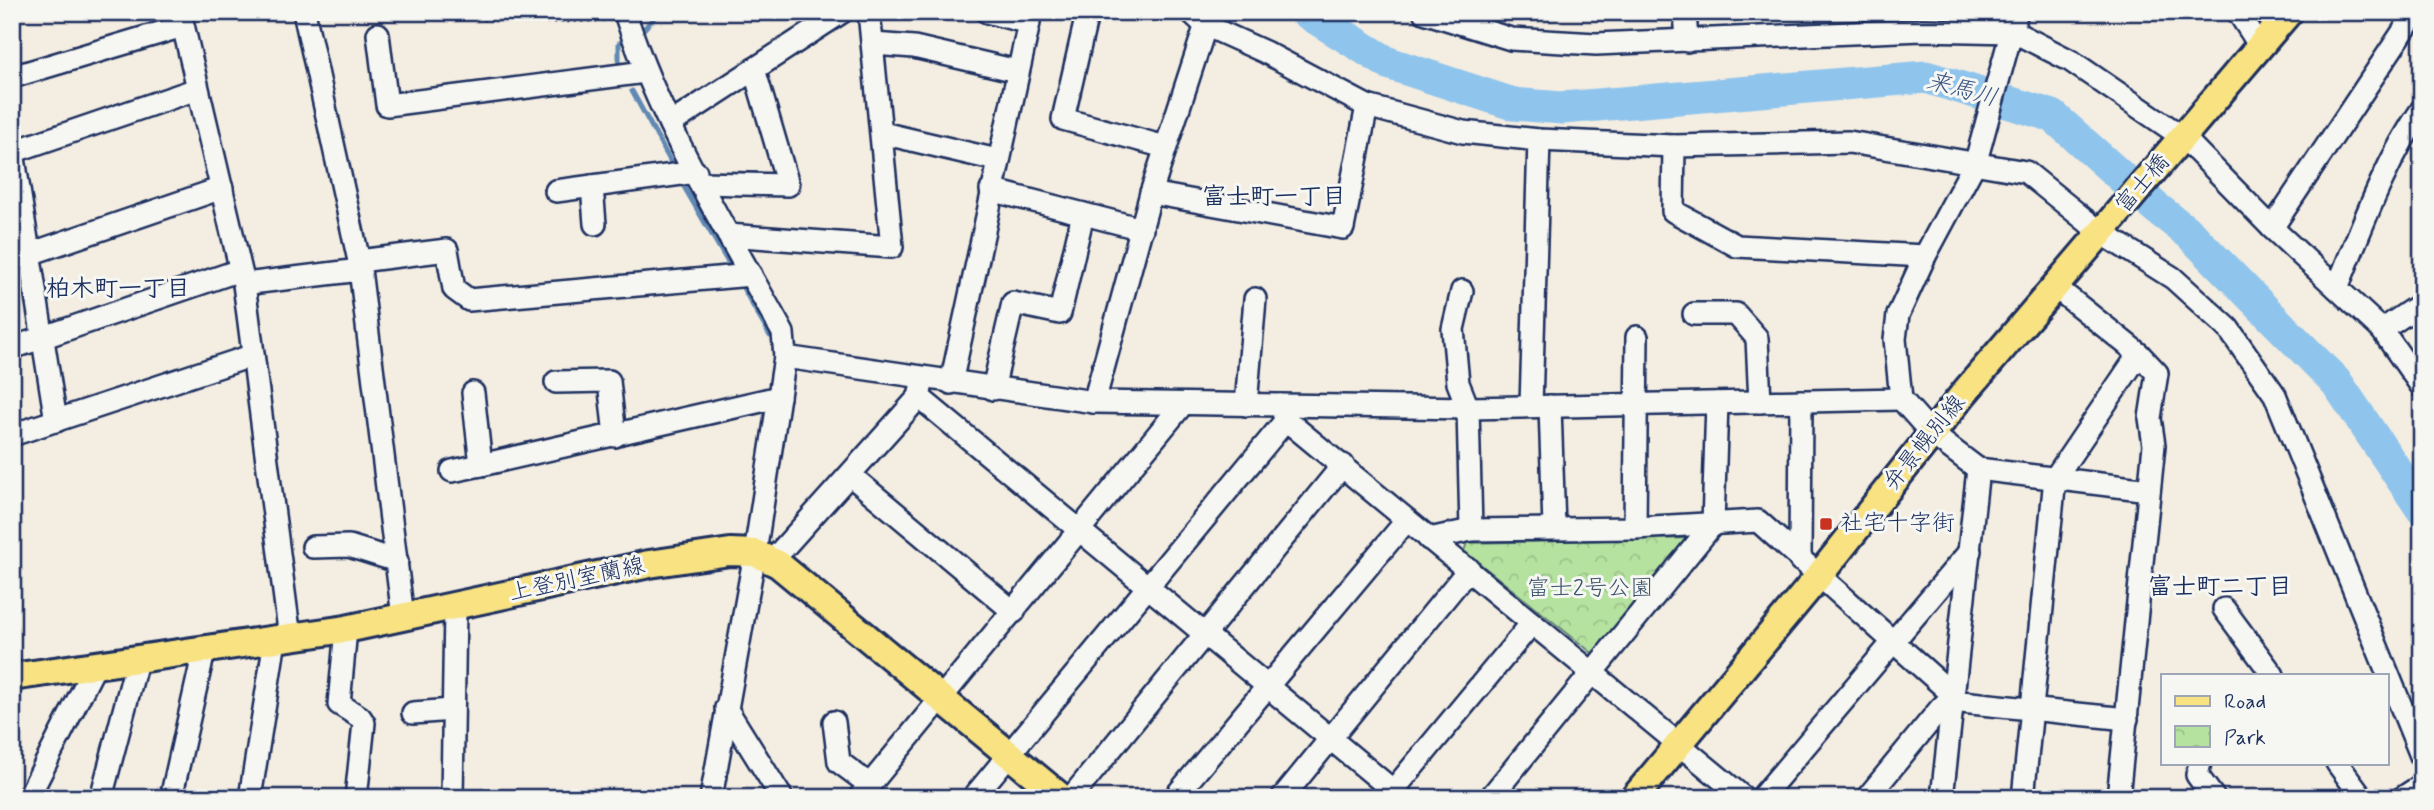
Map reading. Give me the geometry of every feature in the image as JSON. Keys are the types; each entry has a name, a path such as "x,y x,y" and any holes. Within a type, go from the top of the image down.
{"main road":[{"path":"2180,142 2289,12"},
{"name":"富士橋","path":"2105,226 2180,142"},
{"name":"弁景幌別線","path":"1634,798 1678,744 1809,569 1932,433 2105,226"},
{"name":"上登別室蘭線","path":"12,677 346,629 649,564 730,552 764,557"},
{"path":"764,557 942,698 1062,798"}],"street":[{"path":"304,12 359,266 403,617"},
{"path":"670,124 842,12"},
{"path":"729,235 892,247 869,12"},
{"path":"951,383 997,160 1029,23 987,12"},
{"path":"1424,12 1511,39 1596,44 1687,41 1922,21 2013,32 2071,61 2180,142 2382,330 2422,387"},
{"path":"1685,12 1687,41"},
{"path":"2238,12 2260,46"},
{"path":"2272,228 2416,12"},
{"path":"1094,402 1202,17 1367,106 1463,132 1539,140 1674,146 1849,142 1978,152 2026,172 2105,226 2173,278 2228,328 2275,396 2388,674"},
{"path":"12,77 181,19 242,277 282,639 250,798"},
{"path":"627,19 645,72 670,124 783,333 785,357 764,557 726,708 710,798"},
{"path":"1086,19 1063,120 1165,147"},
{"path":"2013,32 1978,152 1898,315 1895,339 1901,399 1932,433 1978,469 2149,490"},
{"path":"378,34 387,105 645,72"},
{"path":"873,44 914,47 1017,71"},
{"path":"556,191 699,178 788,185 754,69"},
{"path":"55,421 43,338 21,257 13,152 197,89"},
{"path":"1151,193 1343,228 1367,106"},
{"path":"2337,288 2383,175 2403,136 2422,109"},
{"path":"882,133 997,160"},
{"path":"1539,140 1541,406 1554,528"},
{"path":"1674,146 1673,211 1737,246 1926,256"},
{"path":"592,186 595,224"},
{"path":"21,257 222,188"},
{"path":"991,190 1142,229"},
{"path":"993,389 1013,303 1059,313 1083,214"},
{"path":"12,348 242,277 359,266 447,250 454,289 469,300 751,275"},
{"path":"2054,286 2139,354 2157,373 2150,418 2154,445 2118,798"},
{"path":"1462,290 1453,329 1458,383 1468,408 1472,530"},
{"path":"1246,405 1255,299"},
{"path":"2382,330 2422,303"},
{"path":"1694,314 1736,314 1757,338 1760,402"},
{"path":"1635,528 1637,337"},
{"path":"2022,798 2055,478 2139,354"},
{"path":"12,435 251,356"},
{"path":"785,357 921,388 951,383 1094,402 1246,405 1283,413 1901,399"},
{"path":"556,382 609,381 615,436"},
{"path":"764,557 850,475 921,388"},
{"path":"921,388 1082,531 1331,738 1394,795 1532,623"},
{"path":"472,393 481,465"},
{"path":"452,471 779,397"},
{"path":"1801,401 1809,569"},
{"path":"1490,798 1713,524 1717,403"},
{"path":"834,722 839,762 865,791 1082,531 1182,405"},
{"path":"1283,413 1429,539 1469,569 1744,798"},
{"path":"973,798 1283,413"},
{"path":"1071,798 1343,465"},
{"path":"1942,798 1978,469"},
{"path":"850,475 1014,612"},
{"path":"1174,798 1407,520"},
{"path":"1429,539 1472,530 1635,528 1758,521 1961,702 2127,719"},
{"path":"313,547 349,546 397,561"},
{"path":"1761,798 1970,551"},
{"path":"1282,798 1469,569"},
{"path":"452,798 455,607"},
{"path":"2224,609 2272,674"},
{"path":"346,629 339,704 360,717 364,723 356,798"},
{"path":"171,798 204,651"},
{"path":"101,798 138,661"},
{"path":"28,798 94,666"},
{"path":"2388,674 2422,758"},
{"path":"1867,798 1954,695"},
{"path":"726,708 782,798"},
{"path":"413,713 452,710"},
{"path":"2200,764 2197,775 2214,798"},
{"path":"2338,764 2363,798"},
{"path":"2402,798 2422,785"}],"path":[{"path":"442,12 464,18 535,23 627,19"}],"green space":[{"name":"富士2号公園","path":"1695,538 1596,656 1464,551 1467,543"}],"waterway":[{"path":"643,30 659,12"},
{"name":"来馬川","path":"1306,12 1388,63 1513,104 1562,108 1926,77 2053,116 2155,207 2190,234 2337,383 2422,509"},
{"path":"619,63 619,43 627,38"},
{"path":"632,91 673,166"},
{"path":"683,185 730,266"},
{"path":"743,288 770,336"}],"place":[{"name":"社宅十字街","path":"1826,524"}],"district":[{"name":"富士町一丁目","path":"1274,197"},
{"name":"柏木町一丁目","path":"118,289"},
{"name":"富士町二丁目","path":"2220,587"}]}
